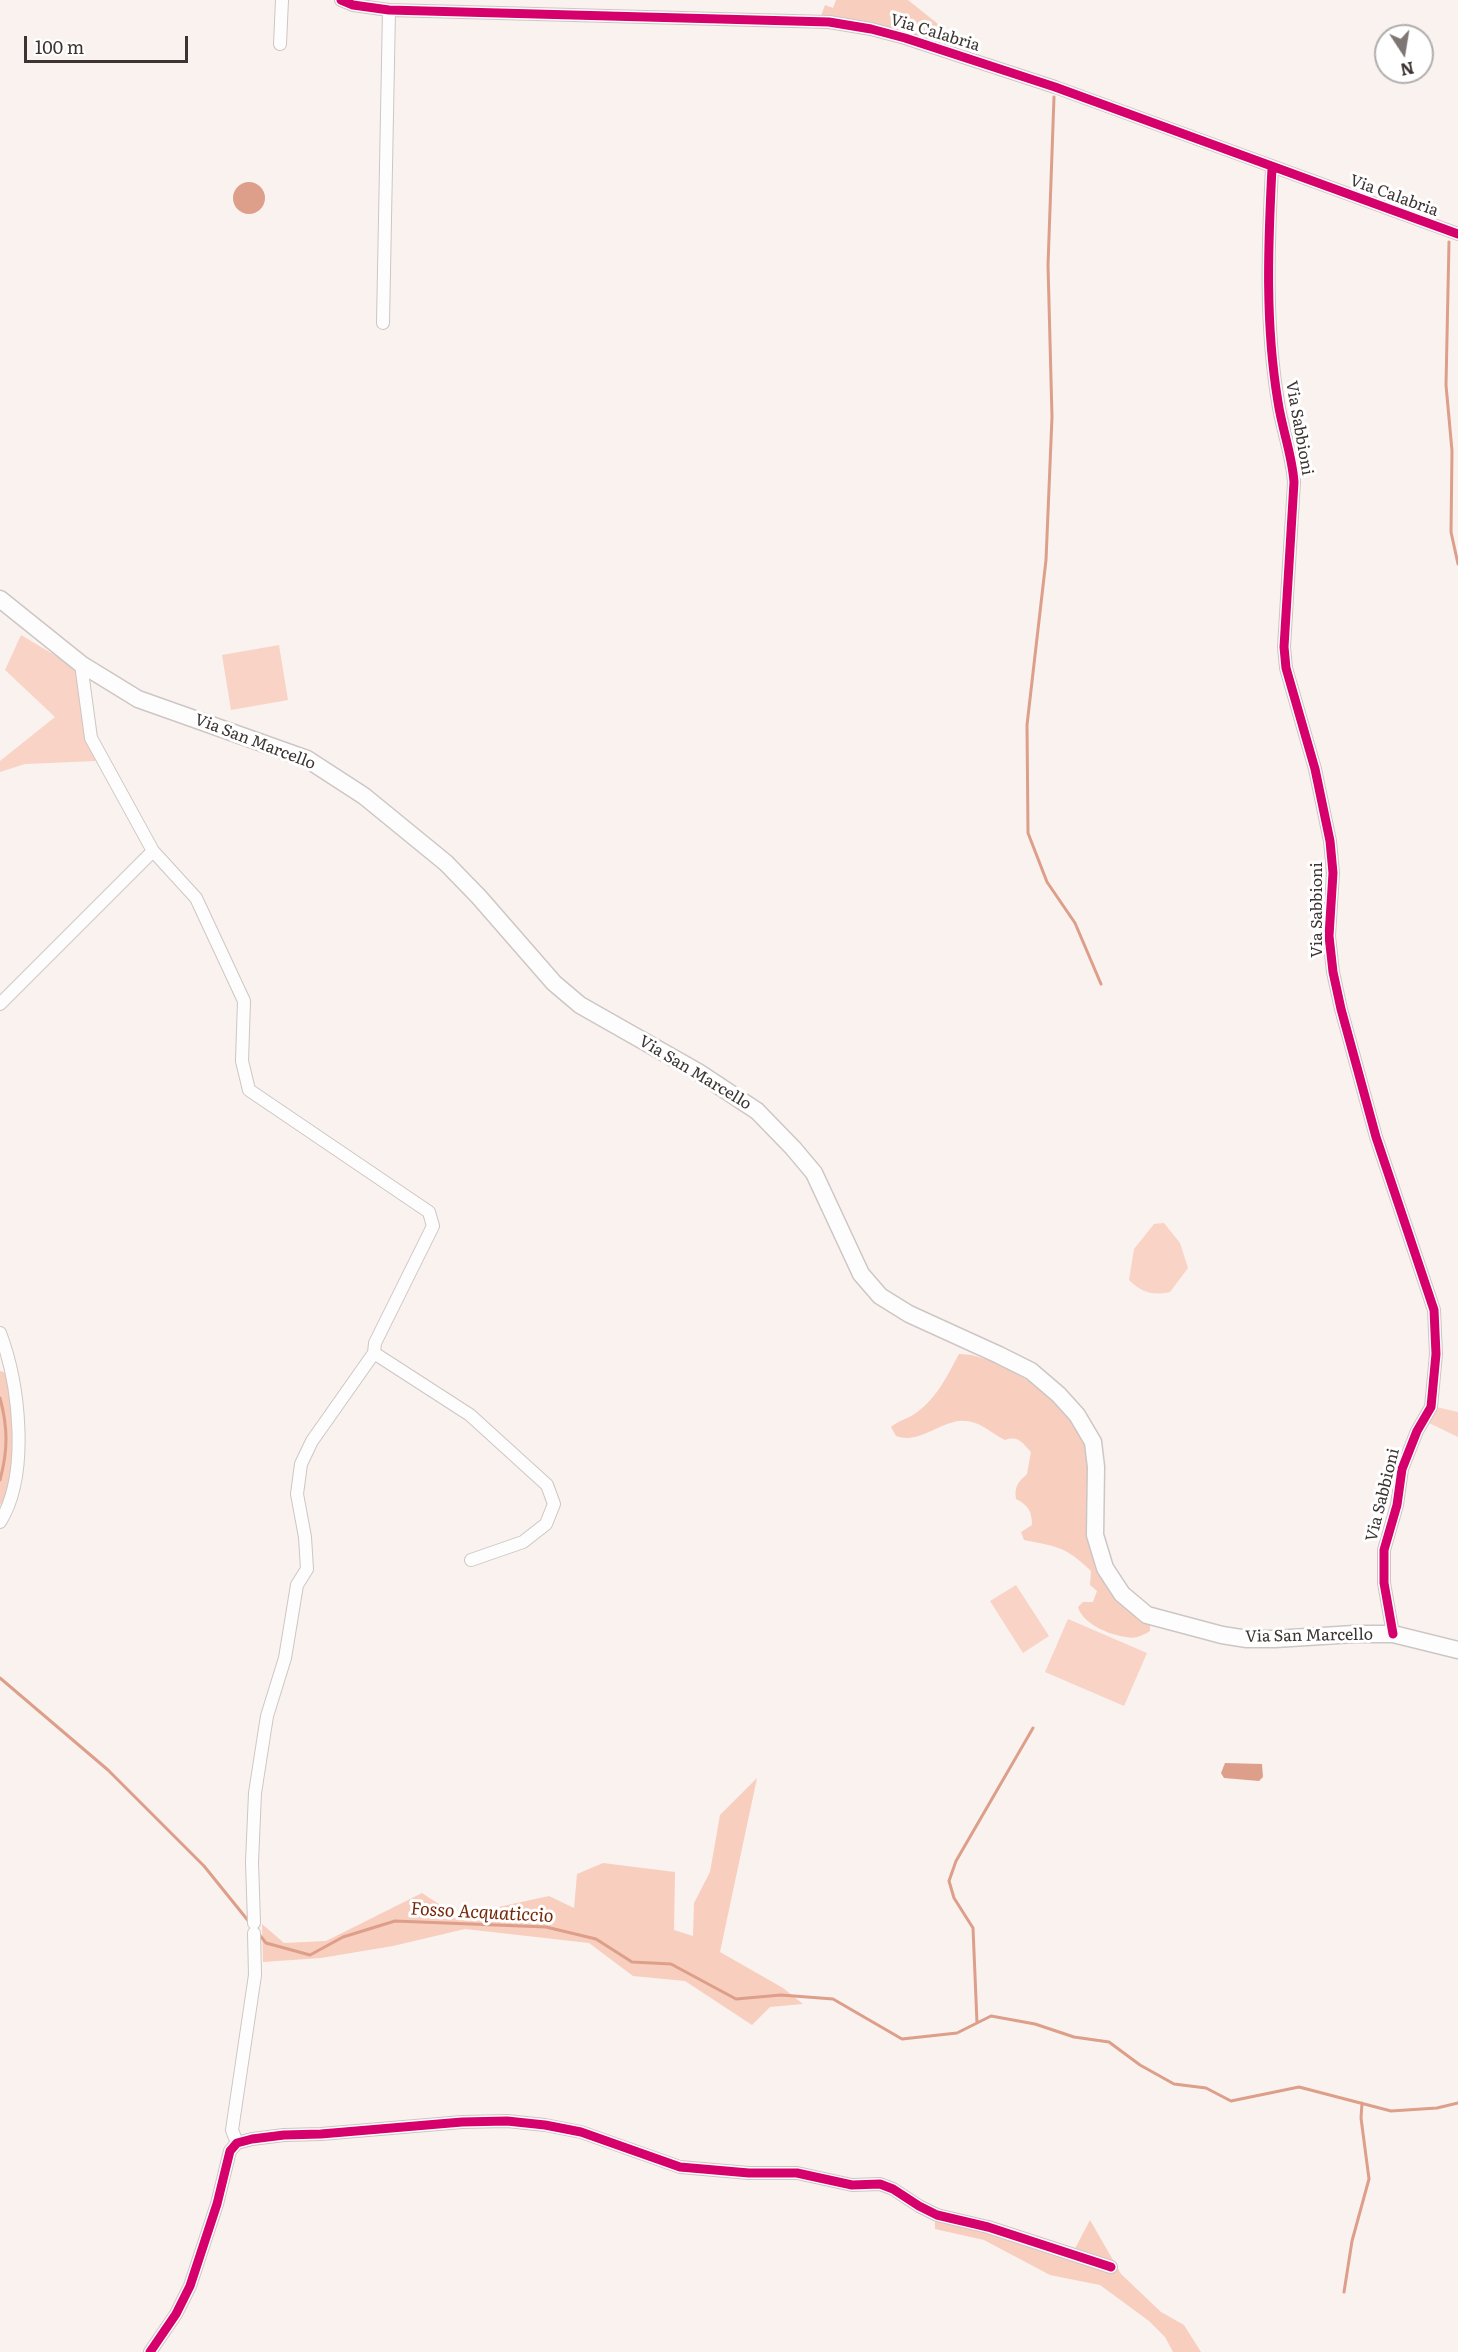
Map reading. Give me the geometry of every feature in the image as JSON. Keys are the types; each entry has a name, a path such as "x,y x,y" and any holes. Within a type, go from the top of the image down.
{"main road":[{"name":"Via San Marcello","path":"0,599 81,664 138,699 307,759 364,796 446,863 554,983 573,1000 717,1084 757,1111 814,1173 861,1274 880,1296 909,1314 1030,1371 1059,1395 1077,1415 1093,1442 1096,1467 1095,1535 1105,1568 1122,1594 1147,1615 1212,1633 1247,1639 1393,1634 1458,1650"}],"street":[{"path":"280,44 282,0"},
{"name":"Via Calabria","path":"340,0 389,10 848,24 905,38 1055,87 1458,234"},
{"path":"383,322 389,10"},
{"name":"Via Sabbioni","path":"1272,168 1268,280 1273,360 1278,403 1292,458 1294,482 1284,647 1286,668 1315,769 1330,841 1333,873 1329,936 1333,972 1341,1010 1376,1137 1434,1310 1436,1353 1431,1407 1417,1431 1402,1468 1397,1505 1384,1550 1384,1583 1393,1634"},
{"path":"81,664 91,738 153,850 196,898 244,1001 242,1061 249,1090 429,1212 433,1226 375,1343 374,1353 312,1441 301,1464 297,1494 305,1537 307,1569 297,1585 285,1658 267,1716 255,1793 252,1862 255,1975 232,2130 237,2143"},
{"path":"0,1004 153,850"},
{"path":"0,1333 12,1369 18,1409 16,1466 12,1494 0,1522"},
{"path":"374,1353 470,1416 547,1485 554,1504 546,1524 523,1542 471,1560"},
{"path":"150,2352 176,2314 190,2286 217,2204 230,2151 237,2143 284,2135 462,2122 507,2121 545,2125 581,2132 680,2167 749,2173 797,2173 852,2185 880,2184 893,2189 937,2215 998,2230 1111,2267"}],"shaded area":[{"path":"836,0 908,0 943,28 973,47 973,56 914,35 821,16 825,5 833,8"},
{"path":"249,182 260,187 265,198 260,209 249,214 238,209 233,198 238,187"},
{"path":"21,635 78,669 85,738 96,761 25,764 0,772 0,761 55,717 5,670"},
{"path":"279,645 288,700 231,710 222,655"},
{"path":"1164,1223 1180,1243 1188,1268 1170,1292 1157,1294 1138,1288 1129,1280 1134,1249 1154,1224"},
{"path":"959,1354 972,1355 1000,1364 1037,1386 1064,1407 1092,1457 1091,1531 1150,1623 1150,1631 1138,1637 1129,1638 1112,1634 1090,1623 1078,1607 1083,1602 1093,1602 1097,1591 1090,1585 1091,1571 1061,1549 1024,1540 1021,1532 1032,1525 1031,1516 1026,1506 1016,1499 1016,1488 1027,1474 1031,1452 1020,1441 1013,1438 1005,1440 978,1424 966,1421 951,1423 920,1436 904,1438 896,1436 891,1427 916,1413 930,1401"},
{"path":"0,1371 4,1372 11,1383 15,1447 5,1499 0,1505"},
{"path":"1436,1407 1458,1412 1458,1437 1427,1422"},
{"path":"1016,1585 1049,1636 1023,1653 990,1601"},
{"path":"1068,1619 1147,1653 1124,1706 1045,1672"},
{"path":"1225,1763 1262,1764 1263,1777 1259,1781 1224,1778 1221,1773"},
{"path":"757,1778 720,1952 783,1988 803,2004 770,2007 752,2025 685,1981 633,1976 589,1943 465,1929 393,1946 321,1958 263,1962 262,1924 284,1943 326,1941 422,1893 457,1916 549,1896 574,1908 577,1874 603,1863 675,1872 674,1930 693,1936 694,1903 710,1872 720,1815"},
{"path":"935,2219 995,2233 1022,2245 1069,2260 1090,2220 1121,2274 1161,2312 1184,2325 1201,2352 1173,2352 1165,2337 1149,2321 1100,2285 1050,2275 984,2240 935,2229"}],"waterway":[{"path":"1054,97 1048,265 1052,417 1046,560 1027,725 1028,833 1047,882 1075,923 1101,984"},
{"path":"1449,242 1446,385 1452,451 1451,532 1458,564"},
{"name":"Fosso Acquaticcio","path":"0,1398 6,1439 0,1480"},
{"name":"Fosso Acquaticcio","path":"0,1678 108,1770 204,1866 250,1923"},
{"path":"977,2023 973,1928 954,1898 949,1881 956,1861 1033,1728"},
{"name":"Fosso Acquaticcio","path":"258,1933 266,1943 310,1955 343,1937 395,1921 546,1927 596,1939 632,1962 671,1964 736,1999 781,1995 833,1999 902,2039 957,2033 991,2016 1035,2024 1074,2037 1109,2042 1140,2065 1174,2084 1206,2088 1231,2101 1299,2087 1391,2111 1437,2108 1458,2103"},
{"path":"1344,2292 1352,2241 1369,2179 1361,2118 1362,2103"}],"cycle path":[{"path":"341,0 353,5 389,10 829,22 871,29 1055,87 1458,234"},
{"path":"1272,168 1269,256 1271,344 1278,402 1294,482 1284,647 1286,668 1315,769 1330,841 1333,873 1329,936 1333,972 1341,1009 1376,1137 1434,1310 1436,1354 1431,1407 1417,1431 1402,1469 1397,1505 1384,1550 1384,1583 1393,1634"},
{"path":"150,2352 176,2314 190,2286 217,2204 230,2151 237,2143 284,2135 462,2122 507,2121 545,2125 581,2132 680,2167 749,2173 797,2173 852,2185 880,2184 893,2189 937,2215 988,2227 1111,2267"}]}
